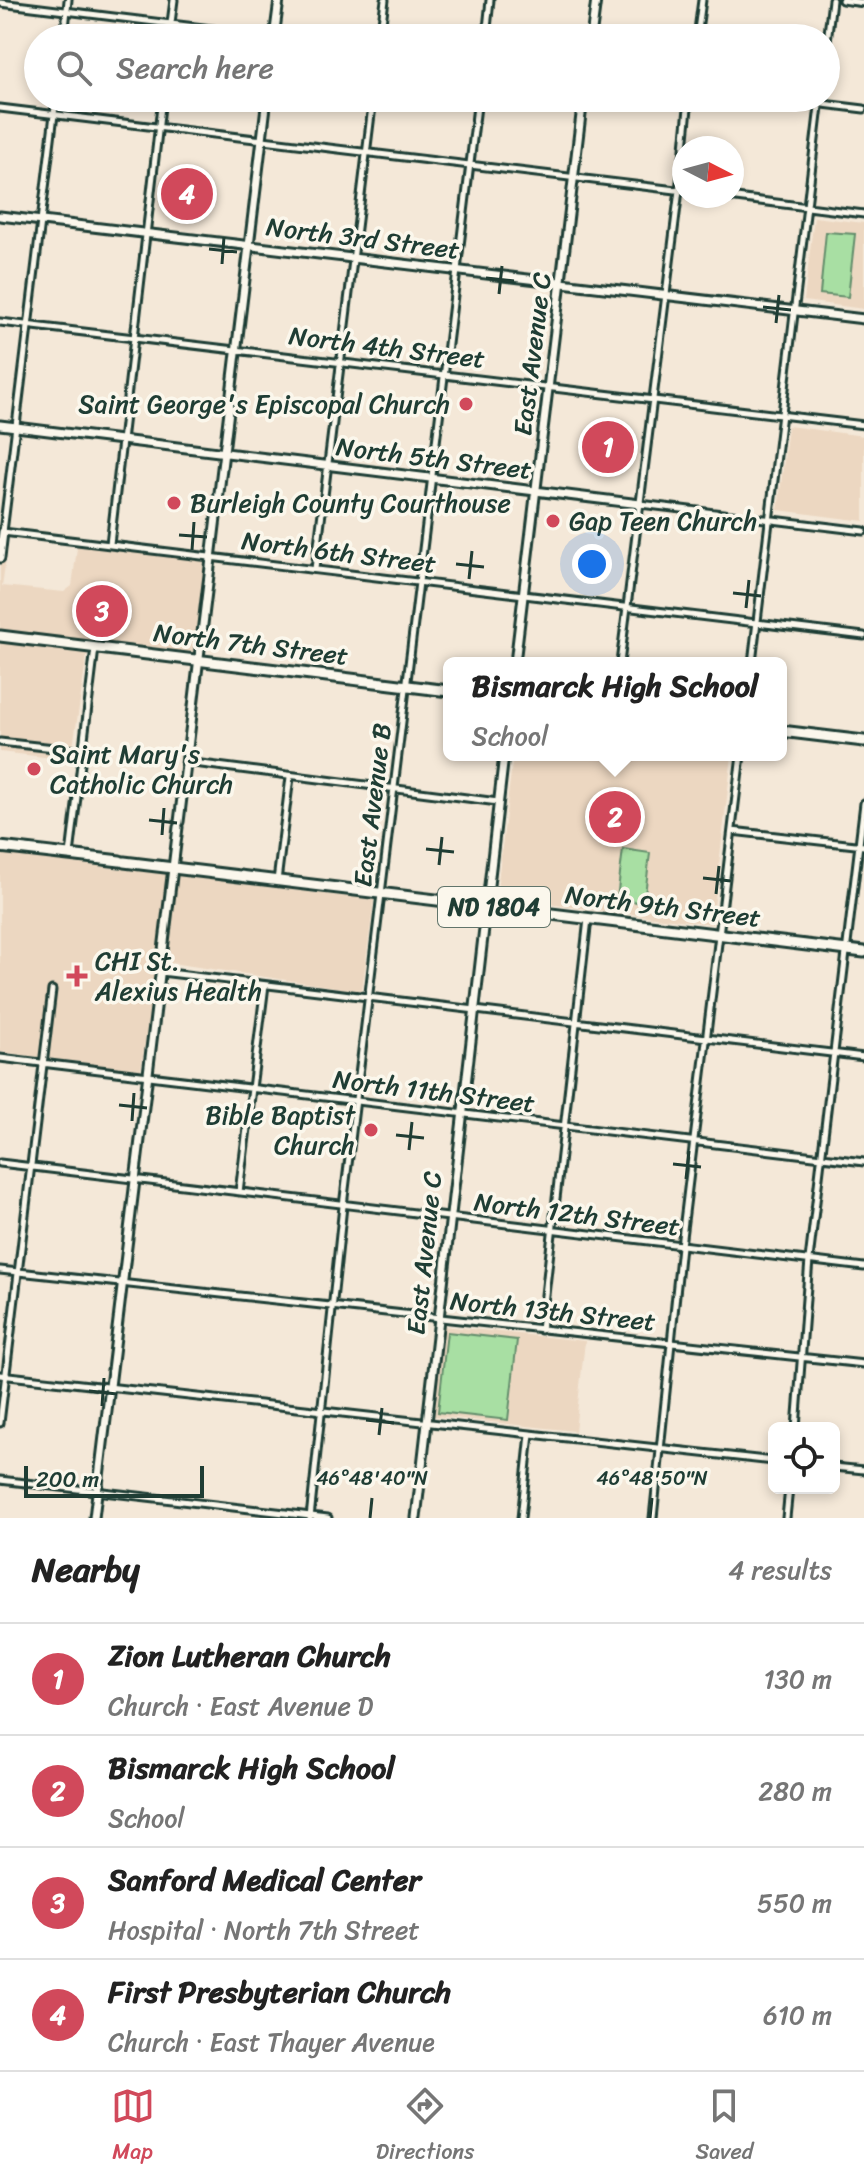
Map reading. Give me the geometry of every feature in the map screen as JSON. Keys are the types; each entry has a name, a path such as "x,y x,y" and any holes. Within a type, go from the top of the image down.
{"main road":[{"name":"North 7th Street","path":"0,636 443,690"},
{"path":"787,732 864,741"},
{"name":"North 9th Street","path":"0,847 864,952"}],"street":[{"path":"66,24 68,0"},
{"path":"0,3 171,24 174,0"},
{"path":"276,24 279,0"},
{"path":"382,24 385,0"},
{"path":"487,24 490,0"},
{"path":"593,24 596,0"},
{"path":"699,24 702,0"},
{"path":"829,24 832,0"},
{"path":"842,0 864,3"},
{"path":"840,105 864,109"},
{"path":"0,108 24,111"},
{"path":"31,112 672,190"},
{"path":"0,558 54,112"},
{"path":"110,544 160,112"},
{"path":"94,1518 265,112"},
{"path":"315,569 371,112"},
{"name":"East Avenue B","path":"310,1517 343,1206 476,112"},
{"name":"East Avenue C","path":"516,657 581,112"},
{"path":"685,136 688,112"},
{"path":"753,657 819,112"},
{"path":"744,199 864,214"},
{"path":"621,657 679,208"},
{"name":"North 3rd Street","path":"0,216 864,319"},
{"name":"North 4th Street","path":"0,322 864,425"},
{"name":"North 5th Street","path":"0,425 864,531"},
{"name":"North 6th Street","path":"2,531 864,636"},
{"path":"70,855 95,647"},
{"path":"0,742 82,751"},
{"name":"East Avenue C","path":"416,1518 448,1218 503,761"},
{"path":"653,1518 681,1246 740,761"},
{"path":"186,762 498,802"},
{"path":"277,881 290,777"},
{"path":"797,1422 809,1260 832,1054 862,846 864,803"},
{"path":"732,831 862,846"},
{"path":"541,1330 588,918"},
{"path":"161,972 864,1057"},
{"path":"239,1192 265,985"},
{"path":"0,1423 3,1375 52,990"},
{"name":"North 11th Street","path":"0,1058 864,1162"},
{"name":"North 12th Street","path":"0,1163 864,1267"},
{"name":"North 13th Street","path":"0,1270 864,1364"},
{"path":"3,1375 768,1460"},
{"path":"521,1518 530,1434"},
{"path":"840,1468 864,1470"},
{"path":"0,1480 328,1518"},
{"path":"786,1518 788,1494"}],"shaded area":[{"path":"814,217 864,223 864,309 804,301"},
{"path":"788,426 864,436 864,521 778,510"},
{"path":"78,540 212,556 199,660 95,647 89,642 71,760 0,752 0,543 8,544 2,586 64,592 72,586"},
{"path":"512,761 731,761 712,924 496,898"},
{"name":"CHI St. Alexius Health","path":"0,854 374,900 362,991 157,961 141,1070 0,1052"},
{"path":"443,1326 585,1341 575,1431 434,1416"}],"green space":[{"path":"826,232 855,234 848,297 820,294"},
{"path":"623,849 650,853 644,903 617,899"},
{"path":"447,1332 517,1340 508,1420 438,1412"}],"place":[{"name":"First Presbyterian Church","path":"187,194"},
{"name":"Saint George's Episcopal Church","path":"466,404"},
{"name":"Zion Lutheran Church","path":"608,447"},
{"name":"Burleigh County Courthouse","path":"174,503"},
{"name":"Gap Teen Church","path":"553,521"},
{"name":"Sanford Medical Center","path":"102,611"},
{"name":"Saint Mary's Catholic Church","path":"34,769"},
{"name":"Bismarck High School","path":"615,817"},
{"name":"CHI St. Alexius Health","path":"77,976"},
{"name":"Bible Baptist Church","path":"371,1130"}]}
